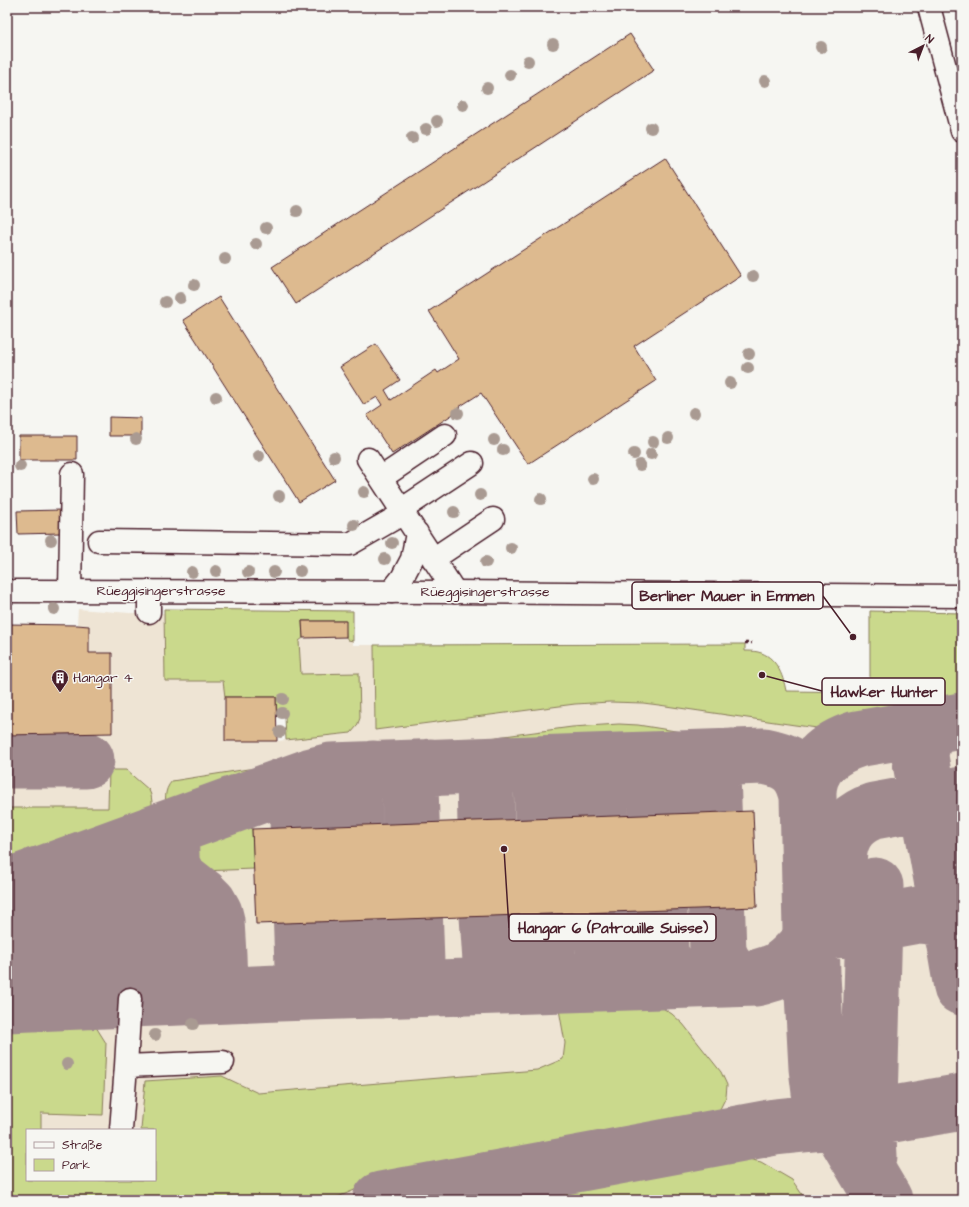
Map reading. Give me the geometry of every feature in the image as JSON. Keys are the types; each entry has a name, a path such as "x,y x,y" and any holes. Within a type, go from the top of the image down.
{"main road":[{"path":"929,7 954,63 962,131"},
{"path":"381,478 445,435"},
{"path":"368,459 455,592"},
{"path":"99,541 350,544 403,511 472,463"},
{"path":"70,591 72,474"},
{"path":"433,559 493,519"},
{"path":"391,592 402,578 412,559 417,533"},
{"name":"Rüeggisingerstrasse","path":"7,591 70,591 149,602 391,592 962,596"},
{"path":"120,1129 130,999"},
{"path":"126,1066 223,1062"}],"path":[{"path":"746,643 752,643"}],"shaded area":[{"path":"78,609 130,613 164,613 165,680 223,681 226,741 277,741 351,733 300,674 299,641 303,638 346,637 348,640 353,641 353,645 374,645 375,730 575,704 610,702 659,705 817,728 962,703 962,1200 7,1200 7,735 112,733 112,653 89,653 89,626 77,625"}],"green space":[{"path":"164,609 353,611 353,641 348,640 346,637 345,621 302,621 303,638 299,641 301,674 359,673 360,718 357,726 351,733 286,740 285,717 277,716 276,697 225,697 223,681 165,681"},
{"path":"870,611 962,613 962,703 817,728 659,705 610,702 575,704 375,730 374,645 745,644 745,651 764,654 774,662 781,673 786,691 870,692"},
{"path":"619,724 638,725 732,741 392,752 572,727"},
{"path":"254,769 257,772 256,777 251,782 166,813 166,792 172,781"},
{"path":"109,770 126,770 149,790 152,802 152,817 7,870 7,808 108,808"},
{"path":"235,821 245,823 252,829 254,869 201,871 191,866 188,859 188,852 189,846 194,838 202,833"},
{"path":"639,1000 658,1005 672,1014 683,1024 721,1072 727,1085 726,1097 720,1109 712,1117 697,1123 364,1186 331,1200 7,1200 7,1022 29,1020 73,1020 96,1027 106,1043 103,1115 41,1113 41,1129 26,1129 26,1181 156,1181 156,1129 141,1129 145,1081 222,1076 258,1093 537,1070 563,1059 565,1043 558,1004"},
{"path":"736,1156 761,1162 792,1180 806,1200 475,1200 698,1159"}],"building":[{"path":"630,34 654,70 296,304 272,267"},
{"path":"665,158 741,276 634,346 656,381 528,464 481,393 459,407 461,409 392,454 367,415 382,405 377,397 364,405 340,367 376,344 400,380 385,390 391,400 436,370 438,373 459,359 429,311"},
{"path":"219,297 335,480 299,502 183,320"},
{"path":"109,417 141,418 141,436 109,436"},
{"path":"19,436 77,436 77,460 19,460"},
{"path":"61,510 61,533 18,534 17,511"},
{"path":"302,621 346,621 346,637 303,638"},
{"name":"Hangar 4","path":"7,624 89,626 89,653 112,653 112,733 7,735"},
{"path":"225,697 276,697 277,741 225,741"},
{"path":"753,811 757,907 256,924 252,829"}],"taxiway":[{"path":"808,796 811,775 822,759 837,747 857,739 961,721"},
{"path":"938,726 924,739 920,757 942,879 945,887 950,893 962,902"},
{"path":"7,887 312,776 331,771 764,756 773,758 794,768 802,779 808,796 812,975 817,1068 820,1092 884,1200"},
{"path":"732,757 720,762 712,772 718,952 727,968 733,974 742,978"},
{"path":"675,759 664,764 659,768 656,774 660,953 667,968 676,977 682,980"},
{"path":"7,760 86,760"},
{"path":"619,761 607,765 599,775 602,912 606,964 619,979 625,982"},
{"path":"562,763 550,767 542,777 547,957 553,973 568,984"},
{"path":"504,764 491,771 485,779 488,916 491,961 500,978 506,983 514,985"},
{"path":"430,767 422,769 416,773 412,779 410,787 416,963 421,976 427,982 440,988"},
{"path":"373,769 357,778 353,789 359,964 362,973 367,980 373,986 382,990"},
{"path":"306,779 299,783 297,791 303,966 312,983 319,988 328,991"},
{"path":"840,904 838,876 839,849 843,837 849,827 860,818 874,811 962,795"},
{"path":"170,828 176,987 179,994 188,996"},
{"path":"125,845 131,986 135,995 143,998"},
{"path":"81,860 87,989 92,997 101,1000"},
{"path":"171,864 178,878 201,896 209,904 214,913 216,921 219,986 221,990 228,995"},
{"path":"38,875 42,992 44,996 52,1002"},
{"path":"869,1156 868,1138 875,886"},
{"path":"7,1004 278,993 756,978 771,974 782,968 815,938 830,931 962,907"},
{"path":"920,915 938,918 953,934 962,987"},
{"path":"381,1200 775,1127 882,1116 962,1102"}],"place":[{"name":"Berliner Mauer in Emmen","path":"853,637"},
{"name":"Hawker Hunter","path":"762,675"},
{"name":"Hangar 4","path":"60,693"},
{"name":"Hangar 6 (Patrouille Suisse)","path":"504,849"}]}
